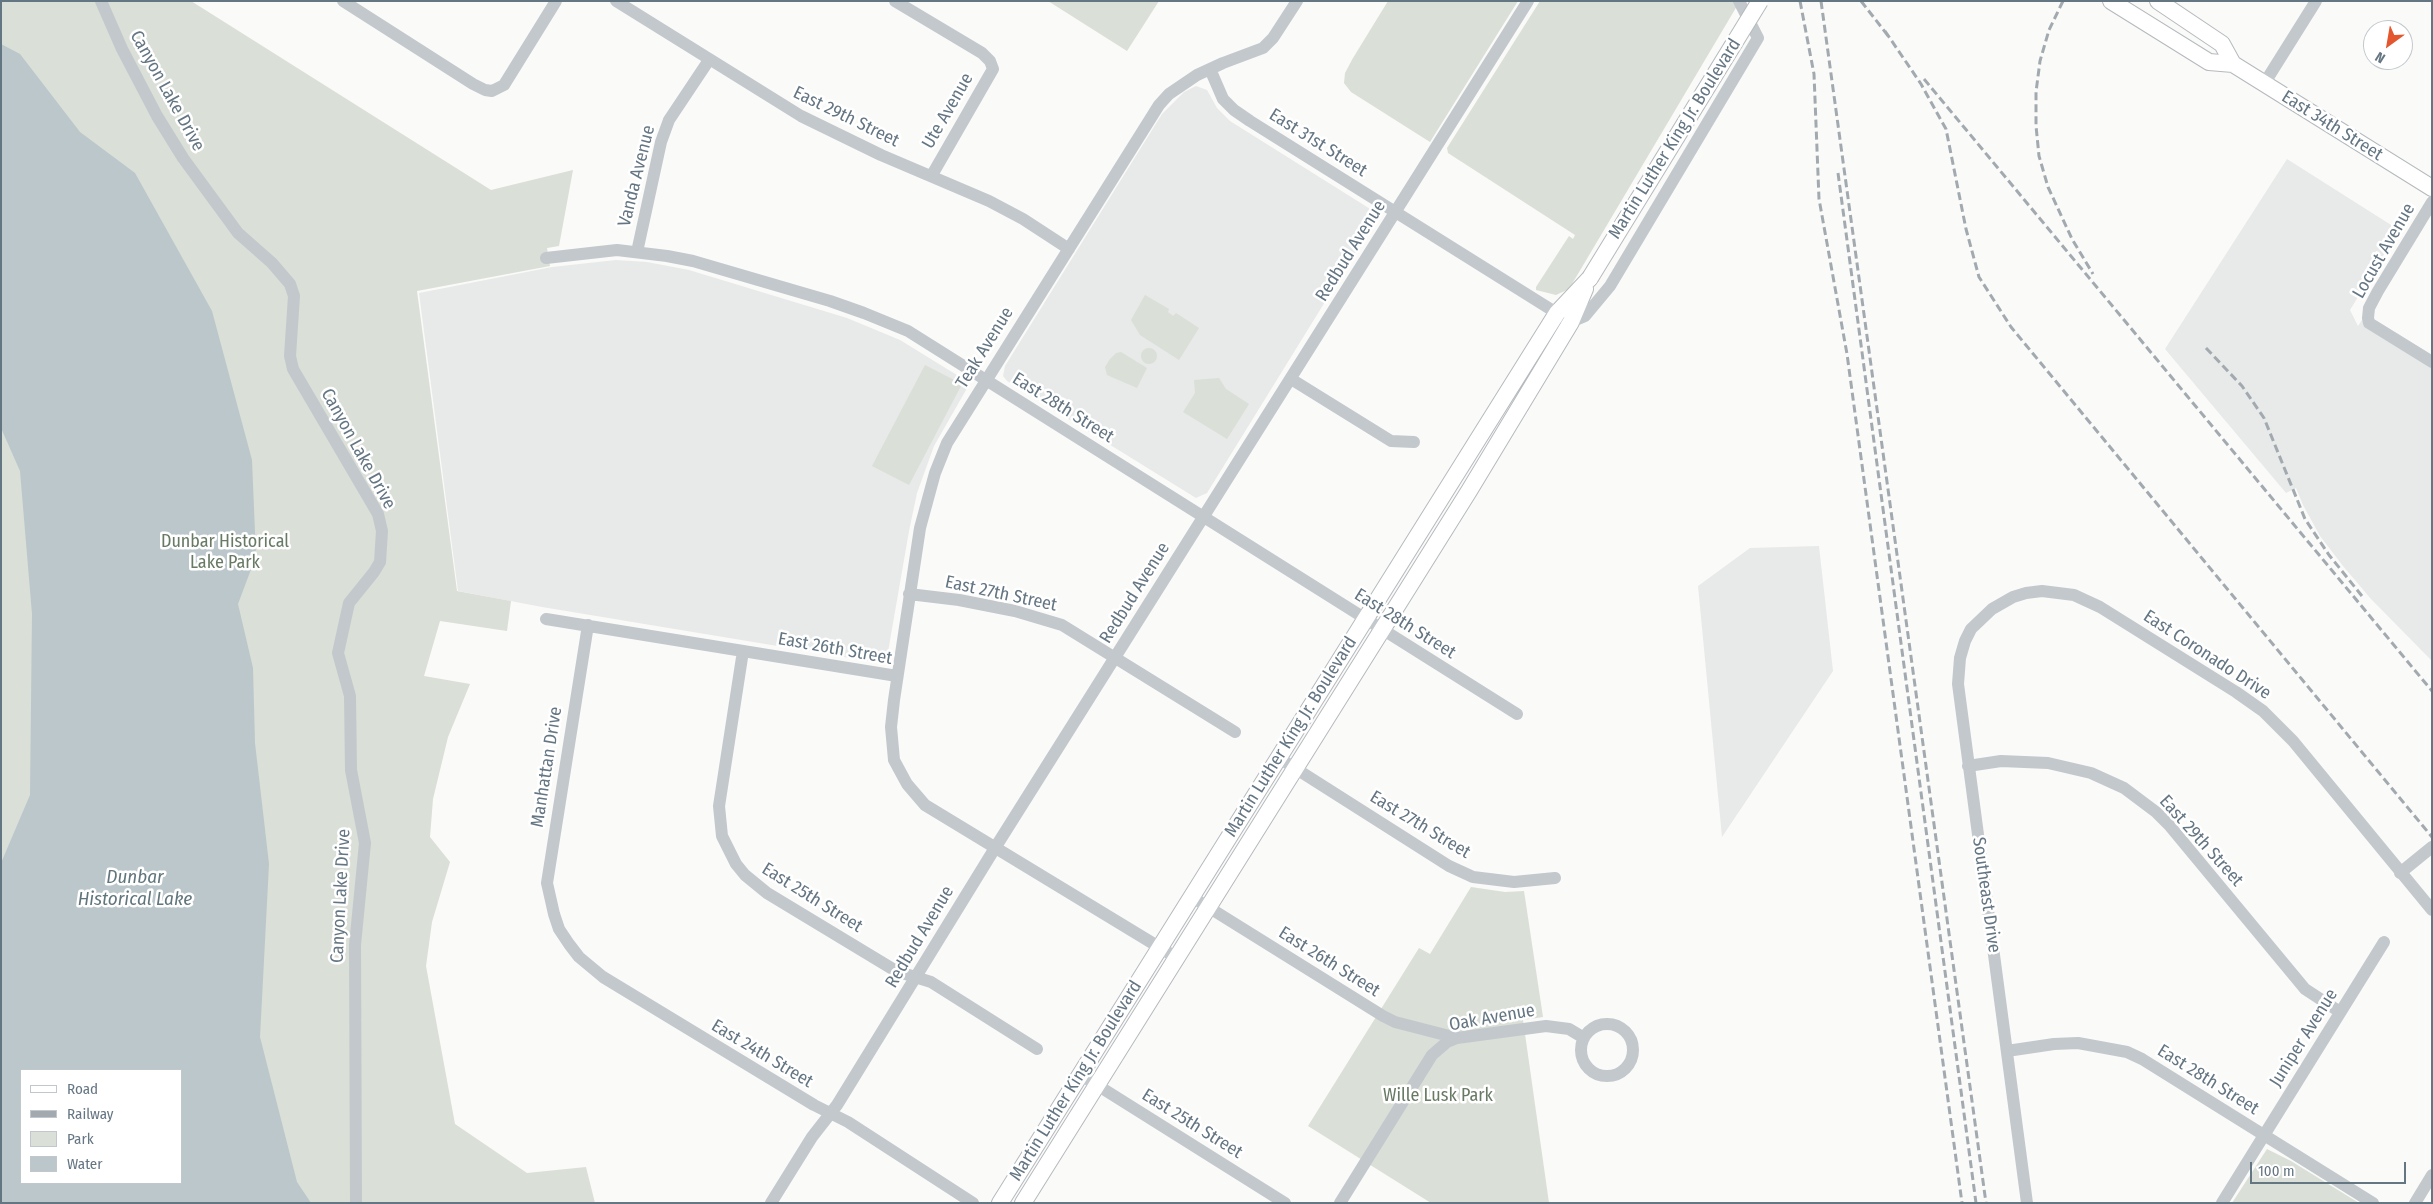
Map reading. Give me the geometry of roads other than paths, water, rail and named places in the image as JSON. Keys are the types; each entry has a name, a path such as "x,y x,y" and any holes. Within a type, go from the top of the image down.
{"main road":[{"name":"Martin Luther King Jr. Boulevard","path":"1023,1203 1295,769 1571,322 1590,278 1760,1"},
{"path":"2111,1 2209,62 2233,64"},
{"path":"2158,1 2222,44 2233,64"},
{"name":"East 34th Street","path":"2233,64 2432,188"},
{"name":"Martin Luther King Jr. Boulevard","path":"1000,1203 1557,313 1590,278"}],"street":[{"name":"Canyon Lake Drive","path":"100,1 122,49 157,116 183,158 238,233 272,263 290,284 294,296 290,356 294,369 378,514 382,532 380,562 349,603 338,653 340,667 350,696 351,770 365,843 355,945 356,1203"},
{"path":"343,1 473,84 492,91 504,85 556,1"},
{"name":"East 29th Street","path":"616,1 801,116 882,155 932,175 999,206 1069,249"},
{"name":"Ute Avenue","path":"895,1 982,53 993,69 932,175"},
{"path":"1210,69 1263,48 1273,38 1297,1"},
{"name":"Redbud Avenue","path":"770,1203 916,978 1115,656 1528,1"},
{"path":"1571,322 1585,316 1610,286 1758,38 1739,1"},
{"path":"2264,84 2316,1"},
{"name":"Vanda Avenue","path":"637,252 661,142 670,120 709,60"},
{"name":"Teak Avenue","path":"897,676 920,528 935,473 947,443 1159,105 1169,94 1190,79 1210,69"},
{"name":"East 31st Street","path":"1210,69 1223,99 1234,110 1571,322"},
{"name":"Locust Avenue","path":"2432,202 2378,291 2369,308 2368,318 2369,323 2432,362"},
{"name":"East 28th Street","path":"546,258 596,251 637,252 693,262 864,312 908,331 1364,620 1517,714"},
{"path":"1291,379 1391,441 1414,442"},
{"name":"East Coronado Drive","path":"2002,603 2013,597 2034,592 2074,595 2100,607 2236,692 2262,711 2292,741 2432,910"},
{"name":"East 27th Street","path":"910,594 959,600 1040,617 1062,626 1115,656 1234,732"},
{"name":"Southeast Drive","path":"2002,603 1978,620 1971,629 1960,658 1958,684 2027,1203"},
{"name":"East 26th Street","path":"546,618 897,676 891,727 894,760 899,773 916,796 925,805 1177,958"},
{"name":"Manhattan Drive","path":"554,914 547,883 548,865 588,625"},
{"name":"East 25th Street","path":"743,651 720,793 719,820 728,852 736,864 757,886 896,971 931,982 1037,1049"},
{"name":"East 27th Street","path":"1278,758 1449,866 1473,877 1514,882 1555,878"},
{"name":"East 29th Street","path":"1968,766 2001,761 2048,763 2084,771 2124,788 2156,812 2169,825 2305,989 2340,1012"},
{"path":"2400,873 2432,847"},
{"name":"East 26th Street","path":"1192,897 1383,1016 1395,1022 1457,1038"},
{"name":"East 24th Street","path":"554,914 559,929 579,957 603,977 848,1122 973,1203"},
{"name":"Juniper Avenue","path":"2222,1203 2384,942"},
{"path":"1609,1024 1620,1028 1629,1037 1632,1046 1632,1056 1628,1065 1620,1072 1612,1075 1602,1075 1593,1072 1584,1063 1582,1056 1581,1047 1584,1038 1590,1030 1600,1025 1609,1024"},
{"name":"Oak Avenue","path":"1340,1203 1438,1048 1457,1038 1546,1026 1569,1029 1584,1038"},
{"name":"East 28th Street","path":"2007,1051 2054,1044 2078,1043 2127,1052 2373,1203"},
{"name":"East 25th Street","path":"1081,1075 1285,1203"},
{"path":"2415,1203 2432,1175"}],"water":[{"name":"Dunbar Historical Lake","path":"1,44 20,54 80,132 135,173 212,311 252,460 256,556 238,604 253,668 255,743 269,864 260,1037 297,1182 311,1203 1,1203 1,863 30,795 32,614 20,471 1,428"}],"railway":[{"path":"1800,1 1814,74 1819,199 1847,354 1962,1203"},
{"path":"1821,1 1986,1203"},
{"path":"1861,1 1889,37"},
{"path":"2063,1 2049,30 2040,61 2036,92 2036,126 2039,156 2048,187 2072,239 2093,274"},
{"path":"1885,31 1921,84 1946,129 1966,229 1979,277 2011,327 2432,837"},
{"path":"1924,79 2432,691"},
{"path":"1838,173 1976,1203"},
{"path":"2206,348 2242,386 2264,418 2305,519 2329,555 2362,596"}],"park label":[{"name":"Dunbar Historical Lake Park","path":"225,552"},
{"name":"Wille Lusk Park","path":"1438,1096"}]}
